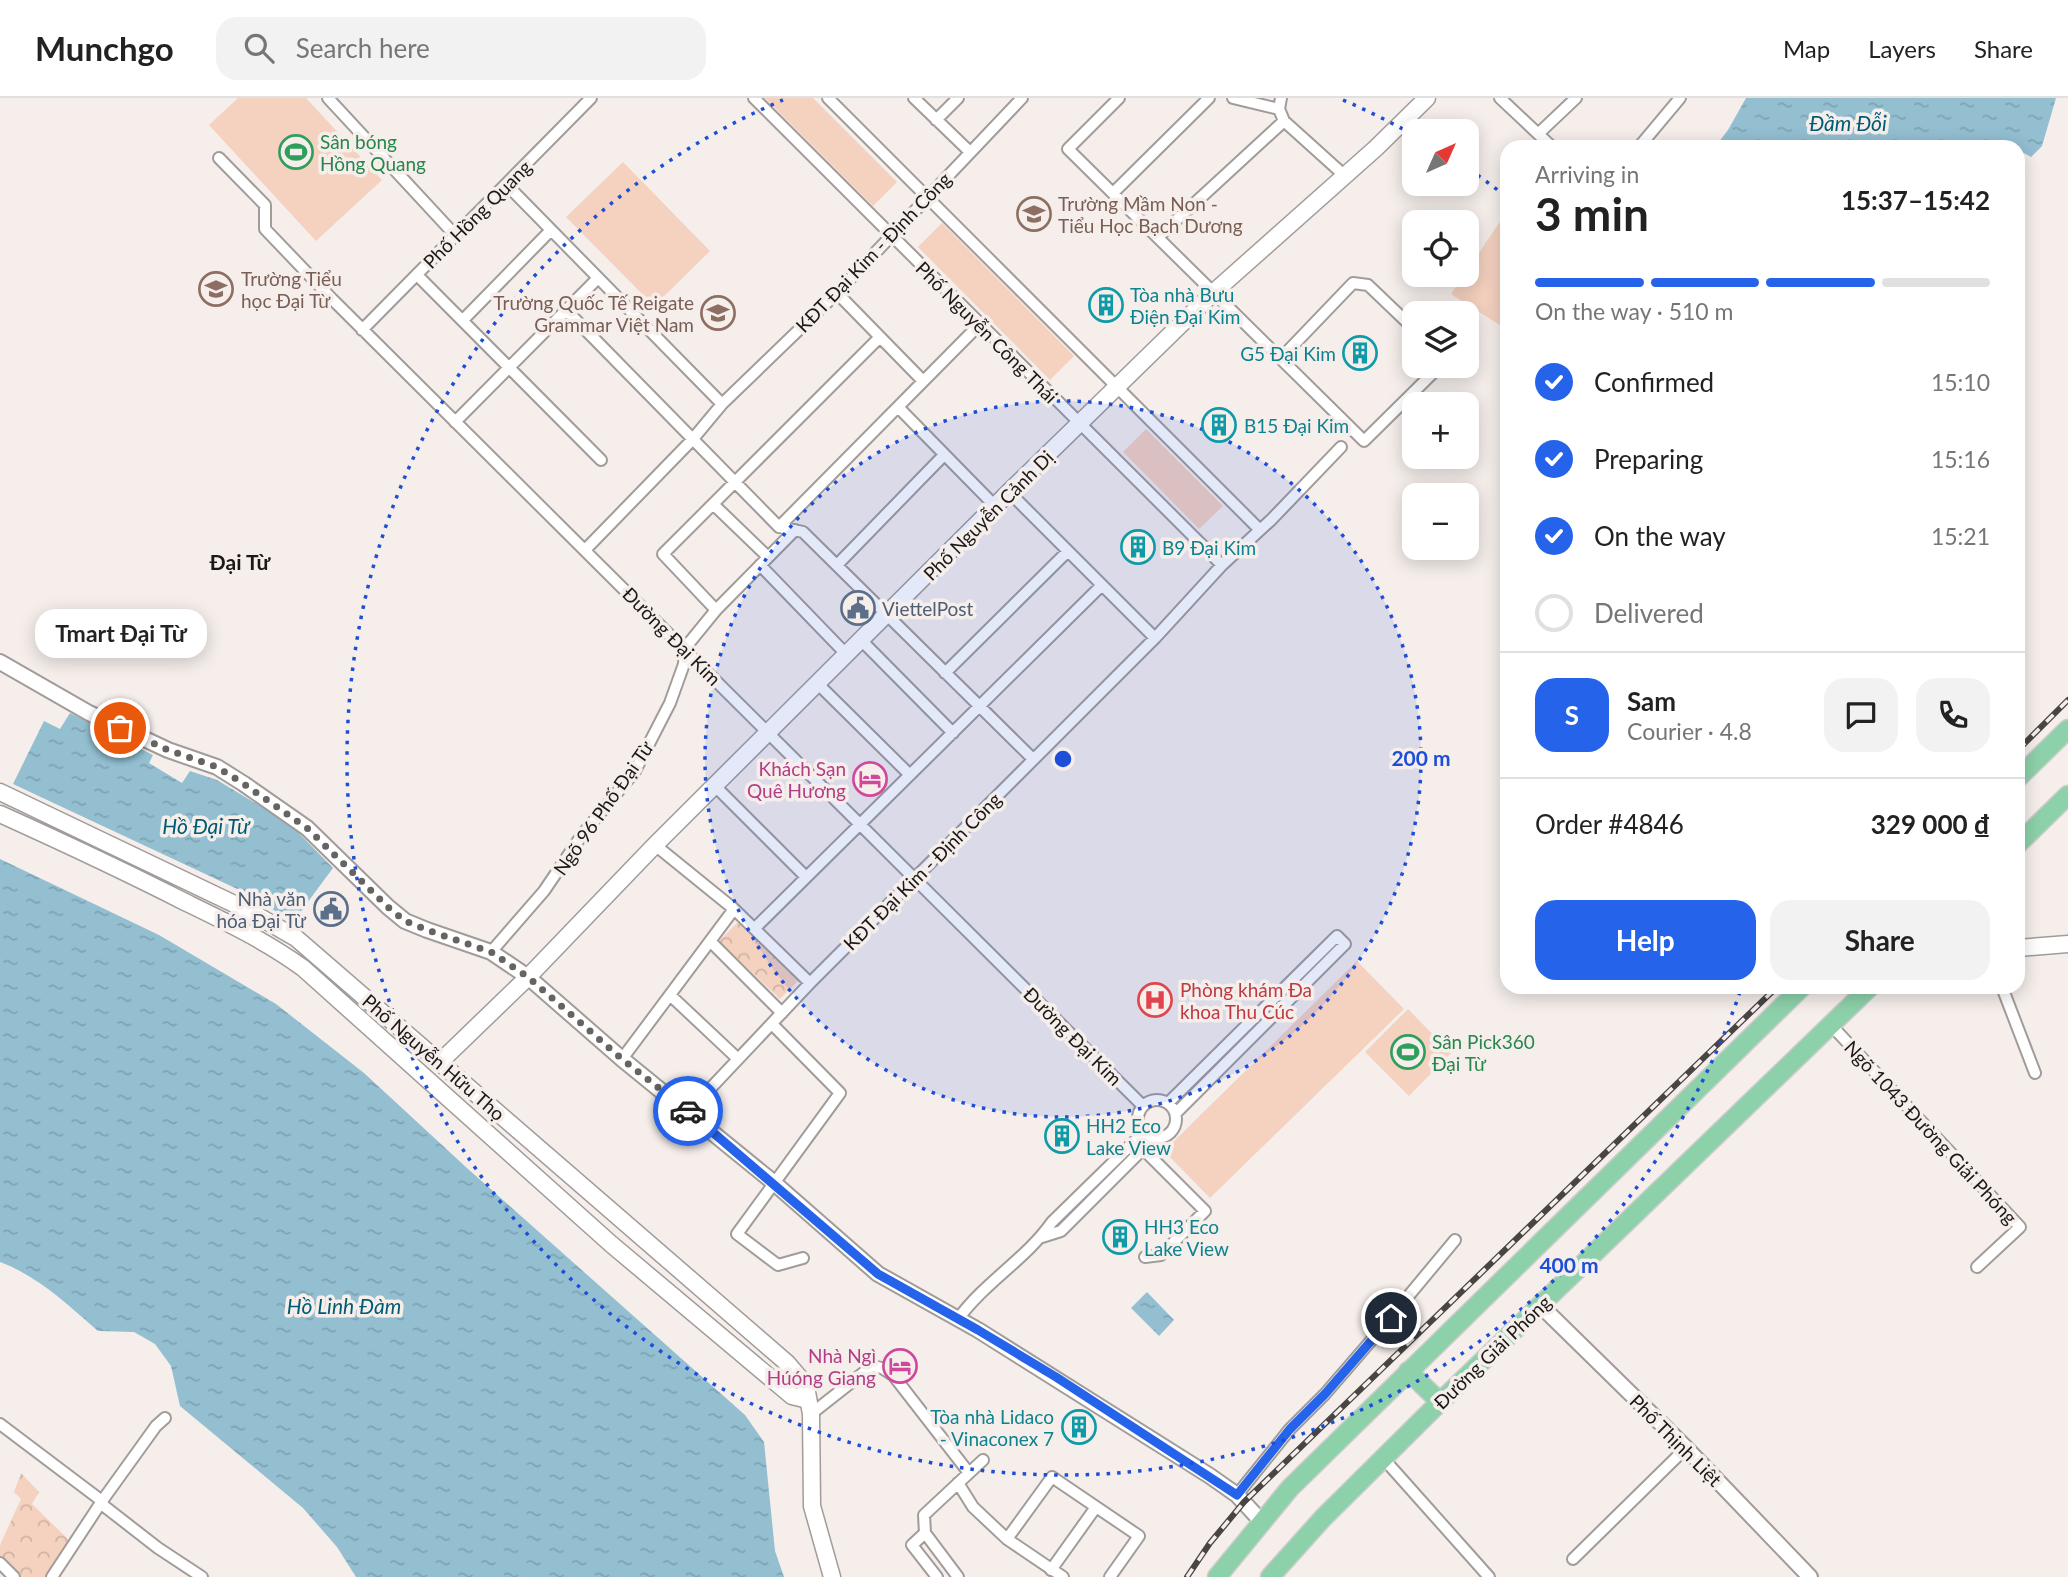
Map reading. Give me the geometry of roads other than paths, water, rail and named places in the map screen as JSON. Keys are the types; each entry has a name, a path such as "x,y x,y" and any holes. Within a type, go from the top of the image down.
{"main road":[{"name":"Phố Nguyễn Cảnh Dị","path":"440,1062 1116,387 1214,292 1345,176 1427,98"},
{"path":"2025,771 2068,729"},
{"name":"Phố Nguyễn Hữu Thọ","path":"0,793 227,900 296,938 787,1363 804,1383 810,1407 812,1506 832,1577"},
{"path":"2025,837 2068,795"},
{"name":"Phố Nguyễn Hữu Thọ","path":"0,814 114,867 275,948 321,983 680,1303 792,1396 810,1407"},
{"path":"2025,947 2068,944"},
{"path":"1217,1577 1290,1489 1795,994"},
{"name":"Đường Giải Phóng","path":"1270,1577 1323,1518 1440,1402 1863,994"},
{"path":"1408,1371 1440,1402"}],"street":[{"path":"328,98 455,235"},
{"name":"Phố Hồng Quang","path":"362,330 591,98"},
{"name":"Phố Nguyễn Công Thái","path":"754,98 1222,565"},
{"path":"828,98 1259,529"},
{"path":"914,98 970,152"},
{"path":"936,120 958,98"},
{"name":"KĐT Đại Kim - Định Công","path":"585,550 692,440 722,404 837,293 1022,98"},
{"path":"1119,98 1068,149 1282,357 1364,441 1428,378"},
{"path":"1113,193 1209,98"},
{"path":"1233,98 1280,104 1284,121 1345,176"},
{"path":"1500,98 1544,140"},
{"path":"1538,134 1576,98"},
{"path":"1645,140 1680,98"},
{"path":"1158,237 1284,121"},
{"name":"Đường Đại Kim","path":"219,158 265,205 265,229 362,330 1143,1105"},
{"path":"506,184 722,404"},
{"path":"463,320 551,230"},
{"path":"417,275 601,460"},
{"path":"456,422 598,278"},
{"path":"1282,357 1353,283 1368,285 1402,318"},
{"path":"837,293 923,381"},
{"path":"566,310 779,527 803,532 1033,759"},
{"path":"779,527 980,324"},
{"path":"716,610 663,554 880,337"},
{"path":"898,407 995,506"},
{"name":"KĐT Đại Kim - Định Công","path":"688,1111 914,878 1155,638 1222,565 1271,520 1341,447"},
{"path":"837,565 944,455"},
{"path":"1009,492 1155,638"},
{"path":"713,504 847,655"},
{"path":"685,648 716,610 794,530"},
{"path":"945,673 1068,551"},
{"path":"755,928 1102,585"},
{"path":"862,641 953,733"},
{"name":"Ngõ 96 Phố Đại Từ","path":"491,952 544,891 582,835 635,771 670,703 684,664 685,648"},
{"path":"0,662 89,713 168,750 217,767 307,828 405,921 491,952 528,977 622,1059 773,1182 878,1274 1056,1377 1237,1495 1262,1522"},
{"path":"818,684 910,775"},
{"path":"715,786 806,877"},
{"path":"655,845 734,909 810,984"},
{"path":"622,1059 734,909"},
{"path":"1168,1103 1341,940 1175,1113"},
{"path":"710,942 782,1013"},
{"path":"2005,994 2035,1073"},
{"path":"670,995 737,1058"},
{"path":"772,1024 839,1093 737,1234 778,1265 803,1258"},
{"name":"Ngõ 1043 Đường Giải Phóng","path":"1831,1025 2020,1227 1977,1267"},
{"path":"425,1078 440,1062"},
{"path":"1152,1100 1168,1103 1177,1120 1172,1132 1167,1136 1154,1138 1143,1133 1138,1116 1143,1105 1152,1100"},
{"path":"958,1319 1143,1133"},
{"path":"1040,1239 1061,1231 1154,1138"},
{"path":"1143,1150 1205,1211 1161,1255 1144,1257"},
{"path":"1237,1495 1290,1429 1325,1394 1455,1240"},
{"name":"Phố Thịnh Liệt","path":"1540,1305 1686,1448 1810,1577"},
{"path":"810,1407 872,1366 883,1368 893,1375 969,1473"},
{"path":"52,1577 102,1501 165,1418"},
{"path":"0,1424 102,1501 104,1506 158,1548 202,1577"},
{"path":"1573,1559 1686,1448"},
{"path":"1384,1458 1489,1577"},
{"path":"958,1577 925,1532 924,1515 983,1460"},
{"path":"1007,1539 1052,1476 1139,1536 1110,1577"},
{"path":"958,1483 973,1507 1007,1539 1063,1577"},
{"path":"1051,1570 1096,1507"},
{"path":"925,1532 912,1545 936,1577"},
{"path":"0,1563 14,1577"}],"water":[{"name":"Đầm Đỗi","path":"1746,98 2056,98 2042,146 2031,157 2025,154 2025,140 1720,140"},
{"name":"Hồ Đại Từ","path":"70,713 153,755 149,763 182,783 190,771 217,780 290,824 333,868 293,922 248,894 13,784 44,721 60,729"},
{"name":"Hồ Linh Đàm","path":"0,859 159,935 276,1004 364,1073 745,1415 764,1442 775,1551 784,1577 356,1577 337,1547 303,1508 180,1406 171,1366 155,1344 134,1332 98,1331 40,1283 0,1262"},
{"path":"1147,1292 1174,1320 1159,1336 1131,1308"}],"railway":[{"path":"2025,743 2068,700"},
{"path":"1187,1577 1210,1543 1244,1502 1770,994"}],"place":[{"name":"Sân bóng Hồng Quang","path":"296,152"},
{"name":"Trường Mầm Non - Tiểu Học Bạch Dương","path":"1034,214"},
{"name":"Trường Tiểu học Đại Từ","path":"216,289"},
{"name":"Tòa nhà Bưu Điện Đại Kim","path":"1106,305"},
{"name":"Trường Quốc Tế Reigate Grammar Việt Nam","path":"718,313"},
{"name":"G5 Đại Kim","path":"1360,353"},
{"name":"B15 Đại Kim","path":"1219,425"},
{"name":"B9 Đại Kim","path":"1138,547"},
{"name":"ViettelPost","path":"858,608"},
{"name":"Tmart Đại Từ","path":"120,728"},
{"name":"Khách Sạn Quê Hương","path":"870,779"},
{"name":"Nhà văn hóa Đại Từ","path":"331,909"},
{"name":"Phòng khám Đa khoa Thu Cúc","path":"1155,1000"},
{"name":"Sân Pick360 Đại Từ","path":"1408,1052"},
{"name":"HH2 Eco Lake View","path":"1062,1136"},
{"name":"HH3 Eco Lake View","path":"1120,1237"},
{"name":"Nhà Ngì Húóng Giang","path":"900,1366"},
{"name":"Tòa nhà Lidaco - Vinaconex 7","path":"1079,1427"}],"district":[{"name":"Đại Từ","path":"240,561"}]}
